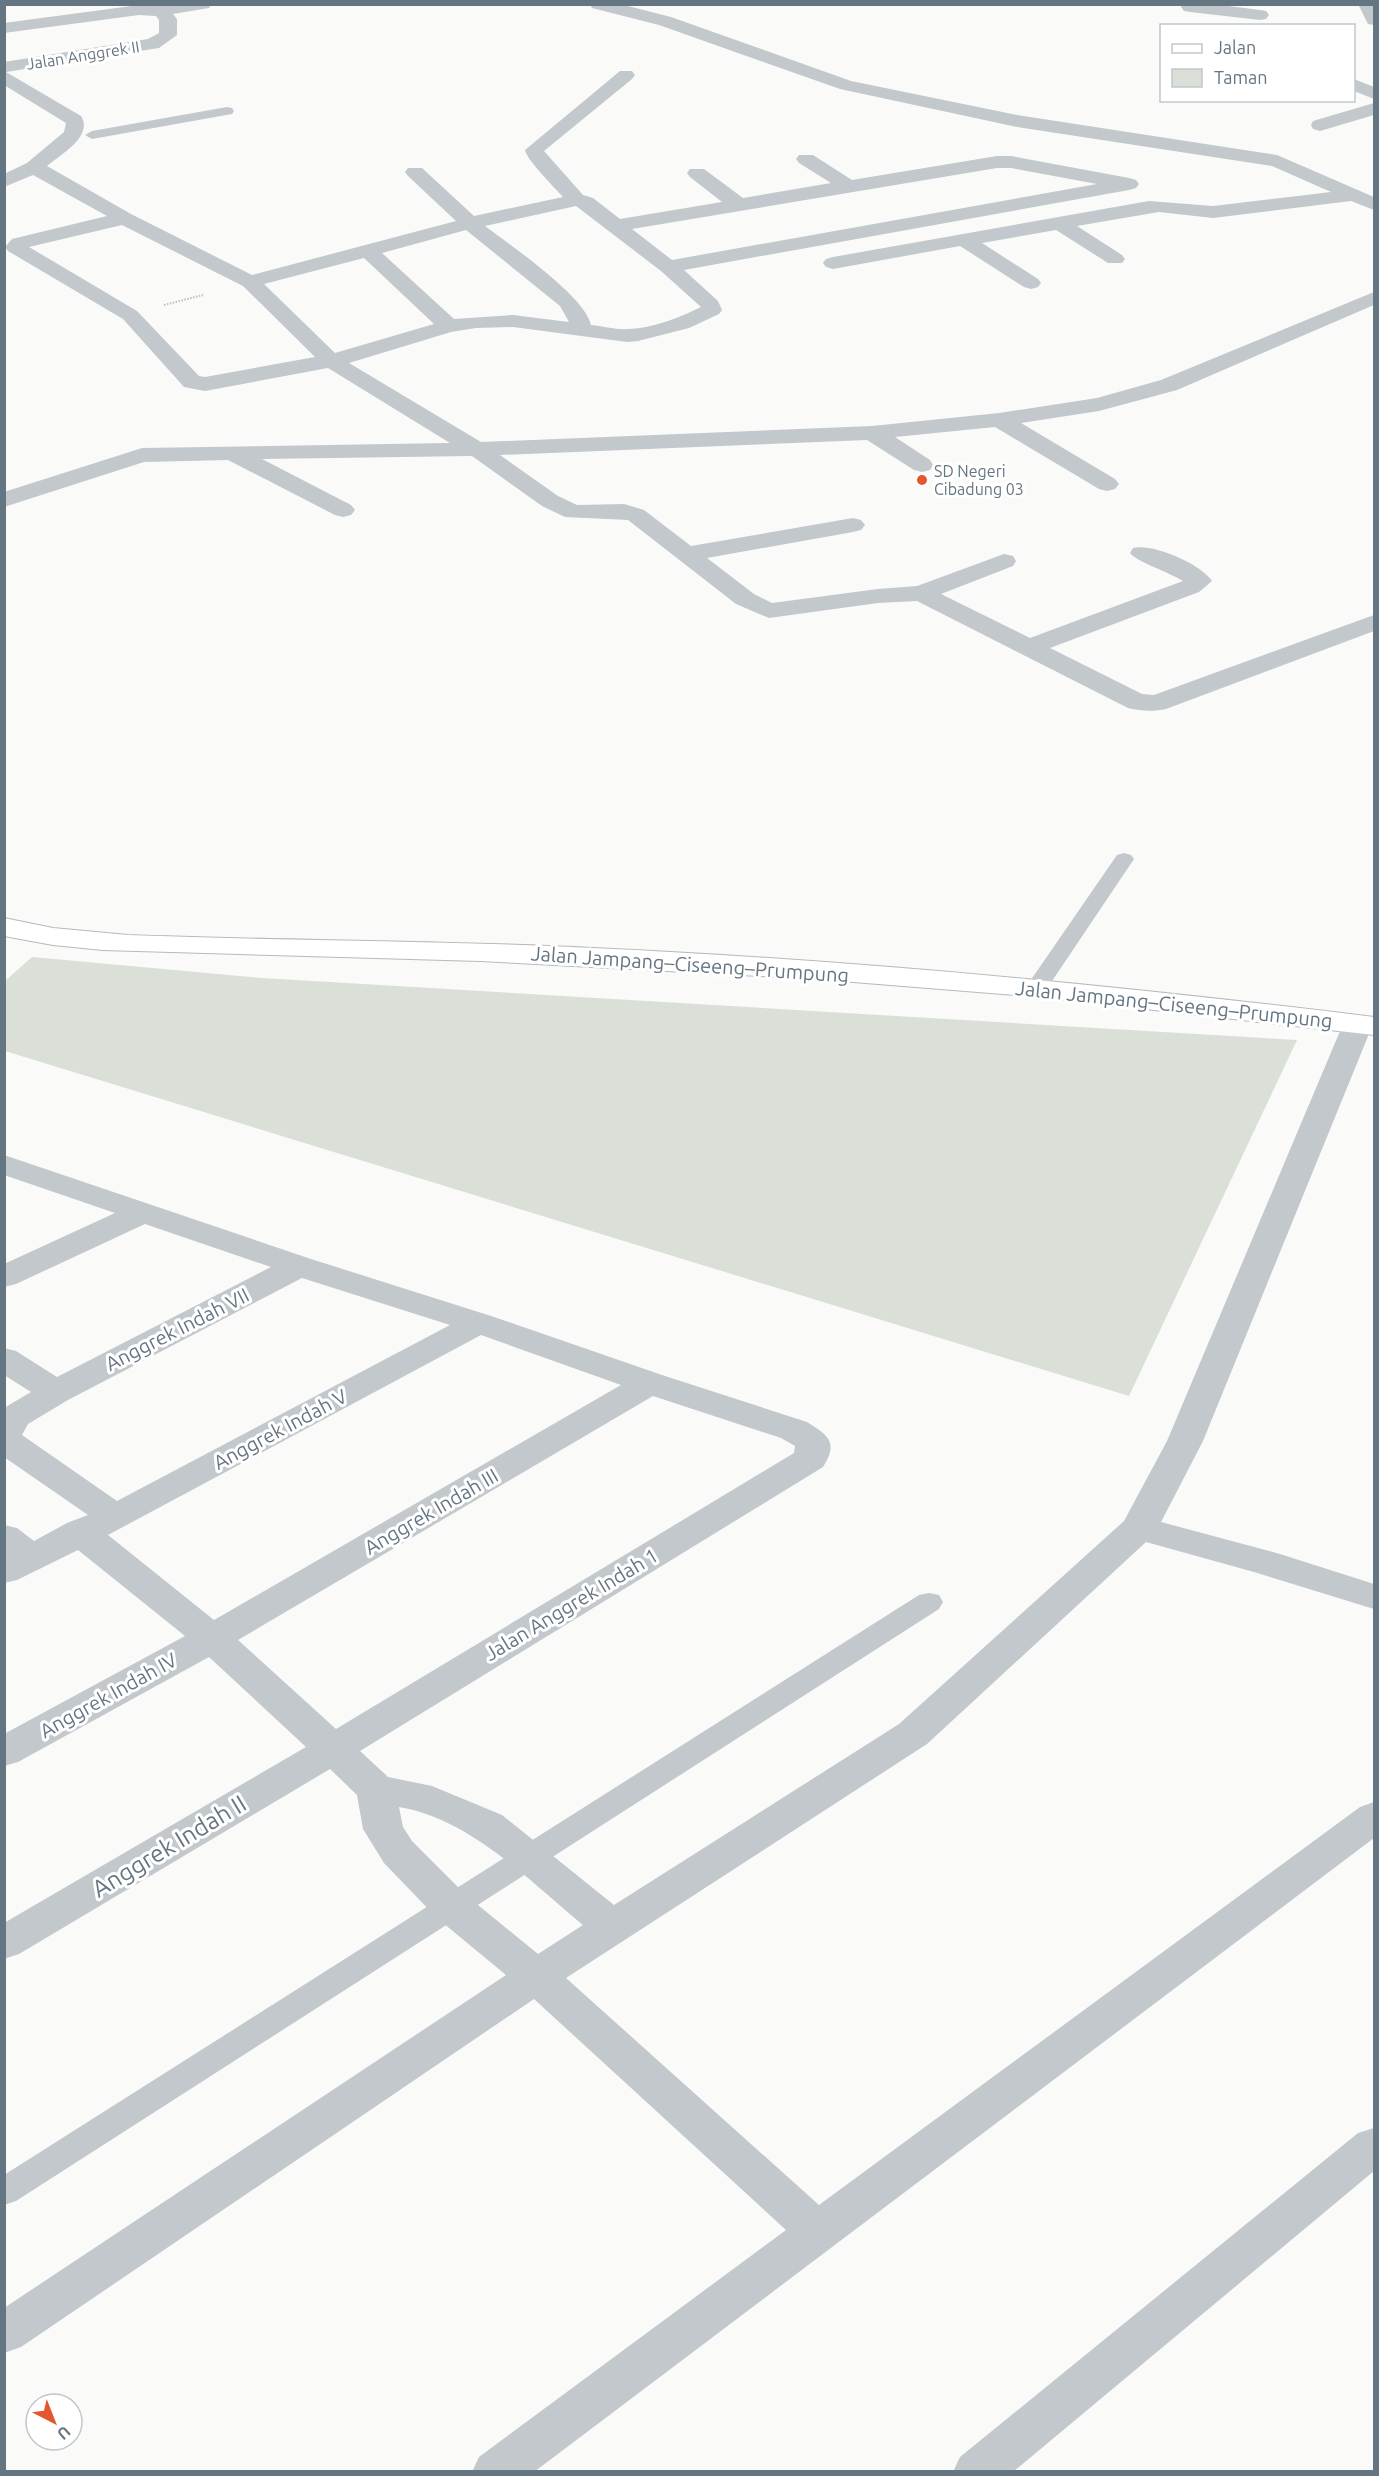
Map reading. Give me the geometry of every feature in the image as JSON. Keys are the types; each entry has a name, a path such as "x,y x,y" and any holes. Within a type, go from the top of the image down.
{"main road":[{"name":"Jalan Jampang–Ciseeng–Prumpung","path":"4,927 27,933 112,944 479,952 681,962 1036,987 1366,1025"}],"street":[{"path":"4,28 139,10 161,11 202,4"},
{"path":"598,4 665,21 846,86 1017,121 1277,161 1374,204"},
{"path":"1366,4 1374,20"},
{"path":"1190,8 1262,15"},
{"name":"Jalan Anggrek II","path":"4,67 153,44 168,35 168,19 161,11"},
{"path":"576,200 544,162 535,155 534,150 626,75"},
{"path":"4,77 74,120 77,125 76,132 34,167 4,181"},
{"path":"1355,85 1374,94"},
{"path":"4,100 32,96"},
{"path":"1320,125 1374,109"},
{"path":"806,159 849,186"},
{"path":"615,226 997,162 1011,162 1178,191 1195,190"},
{"path":"34,167 124,218 250,282 331,361 477,449 549,501 573,512 624,511 636,515 745,598 770,611 878,596 921,593 1004,561"},
{"path":"415,172 470,222 567,302 579,319 581,329"},
{"path":"697,173 747,203 773,215"},
{"path":"1278,181 1312,176"},
{"path":"668,267 1129,184"},
{"path":"833,263 1159,206 1213,212 1353,195"},
{"path":"124,218 19,243 15,247 130,315 192,382 205,384 331,361 449,326 494,320 627,336 704,315 712,310 711,305 668,267 586,202 576,200 470,222 250,282"},
{"path":"1059,223 1115,259"},
{"path":"791,228 808,242"},
{"path":"964,240 1031,283"},
{"path":"367,250 449,326"},
{"path":"4,500 142,455 477,449 872,433 999,420 1099,404 1169,385 1374,298"},
{"path":"999,420 1107,484"},
{"path":"872,433 922,465"},
{"path":"232,453 343,510"},
{"path":"687,554 853,525"},
{"path":"1028,648 1190,587 1200,581 1177,566 1142,553"},
{"path":"921,593 1137,702 1157,703 1374,622"},
{"path":"4,2333 536,1976 913,1734 1147,1513 1185,1442 1366,1025"},
{"path":"4,1164 299,1266 479,1323 650,1383"},
{"path":"4,1277 144,1212"},
{"name":"Anggrek Indah VII","path":"4,1435 15,1417 56,1392 299,1266"},
{"name":"Anggrek Indah V","path":"13,1555 80,1532 115,1517 479,1323"},
{"path":"4,1359 56,1392"},
{"name":"Jalan Anggrek Indah 1","path":"333,1749 810,1460 813,1450 812,1442 794,1430 650,1383"},
{"name":"Anggrek Indah III","path":"212,1638 650,1383"},
{"path":"4,1440 115,1517"},
{"path":"1147,1513 1267,1563 1374,1597"},
{"path":"80,1532 212,1638 376,1789 418,1796 488,1825 613,1927"},
{"name":"Anggrek Indah IV","path":"4,1752 212,1638"},
{"name":"Anggrek Indah II","path":"4,1943 333,1749"},
{"path":"376,1789 383,1829 398,1852 452,1906 536,1976 818,2232"},
{"path":"496,2472 1374,1817"},
{"path":"977,2472 1374,2146"}],"lane":[{"path":"92,135 227,111"},
{"path":"71,136 184,133"},
{"path":"1036,987 1124,859"},
{"path":"4,2192 928,1602"}],"path":[{"path":"130,315 250,282"}],"green space":[{"path":"32,957 262,978 1297,1040 1129,1396 5,1051 5,981"}],"place":[{"name":"SD Negeri Cibadung 03","path":"922,480"}]}
